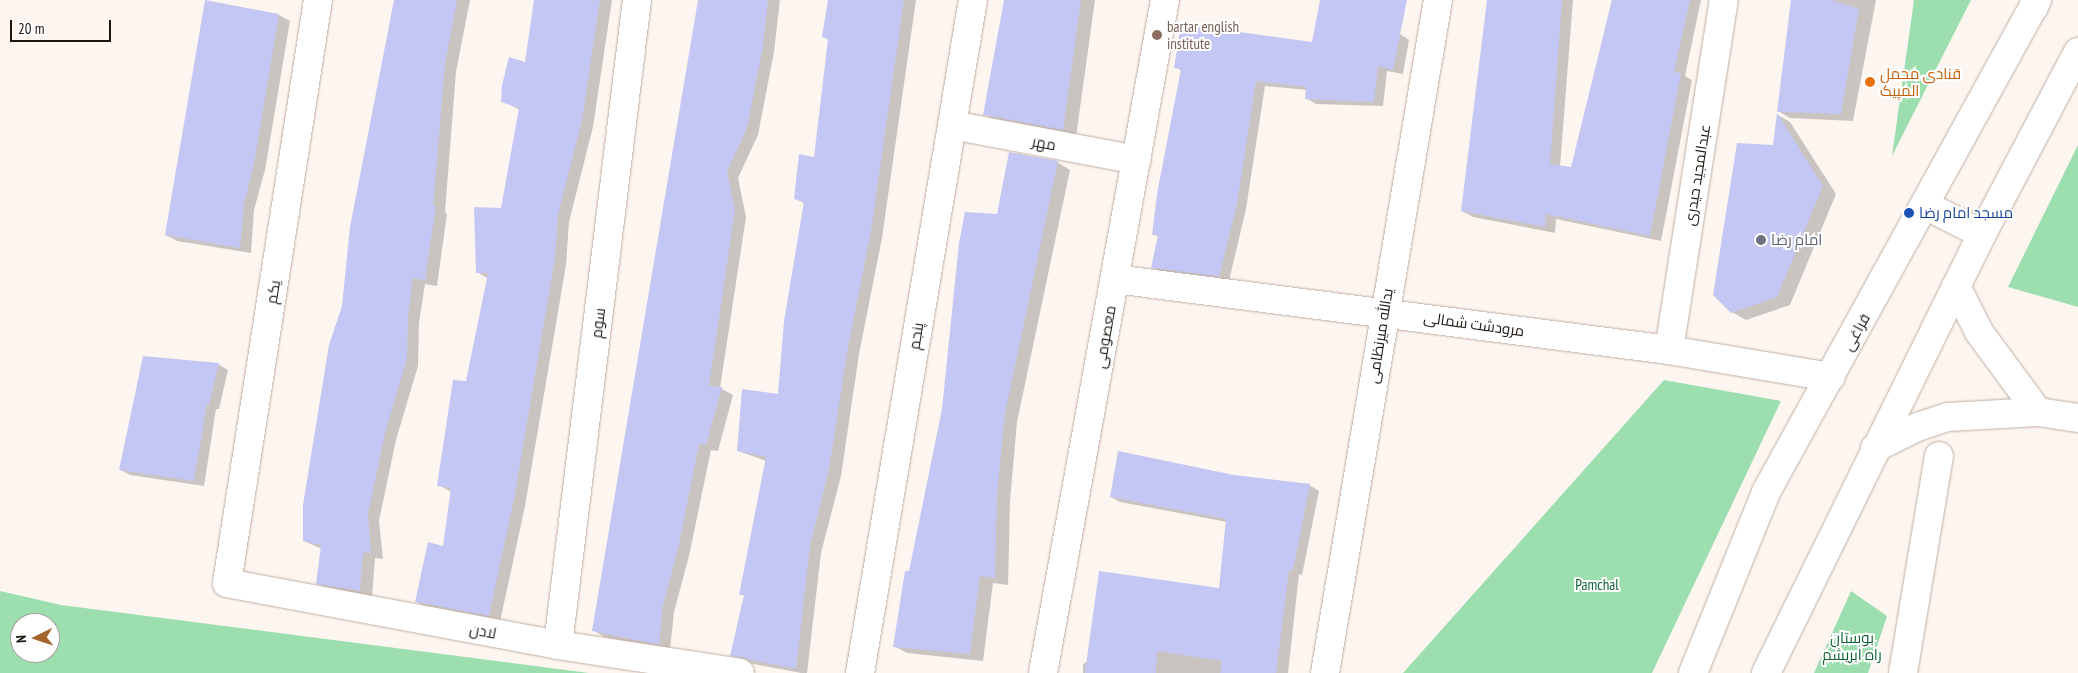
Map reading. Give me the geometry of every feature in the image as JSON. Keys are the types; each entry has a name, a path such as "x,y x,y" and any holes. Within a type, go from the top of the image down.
{"street":[{"name":"یکم","path":"228,583 318,0"},
{"name":"سوم","path":"558,645 637,0"},
{"name":"پنجم","path":"860,673 973,0"},
{"name":"معصومی","path":"1043,673 1165,0"},
{"name":"یدالله میرنظامی","path":"1325,673 1384,312 1438,0"},
{"name":"عبدالمجید حیدری","path":"1669,350 1724,0"},
{"name":"فراغی","path":"1693,673 1766,492 1832,377 2035,2"},
{"path":"1766,673 1875,448 1982,234 2078,52"},
{"name":"مهر","path":"952,125 1137,160"},
{"path":"1925,205 1982,234"},
{"name":"مرودشت شمالی","path":"1115,279 1669,350 1832,377"},
{"path":"1956,286 1979,332 2038,412"},
{"path":"1875,448 1917,427 1948,417 2038,412 2078,418"},
{"path":"1903,673 1939,456"},
{"name":"لادن","path":"228,583 558,645 740,673"}],"green space":[{"path":"1914,0 1971,0 1892,156"},
{"path":"2078,145 2078,307 2008,287"},
{"name":"Pamchal","path":"1664,380 1781,401 1652,673 1403,673"},
{"path":"0,591 61,605 589,673 0,673"},
{"name":"بوستان راه ابریشم","path":"1851,591 1887,616 1868,673 1814,673"}],"building":[{"path":"205,0 279,14 254,164 244,204 240,248 165,235"},
{"path":"394,0 457,0 445,64 433,206 436,206 425,280 413,278 408,316 407,358 385,433 368,514 371,553 363,552 360,591 316,584 321,545 303,541 303,505 329,345 342,306 350,227"},
{"path":"534,0 600,0 582,120 558,215 555,258 514,499 489,616 415,602 428,542 443,546 451,488 437,486 453,380 466,381 488,273 476,273 474,207 501,208 519,108 501,102 502,85 509,57 525,62"},
{"path":"698,0 768,0 763,46 747,128 727,171 735,210 709,386 722,387 706,445 699,444 678,549 663,605 659,645 592,631"},
{"path":"828,0 904,0 871,231 848,347 829,469 810,546 796,669 730,656 744,595 739,595 766,457 737,451 742,389 778,394 784,321 804,202 794,199 799,154 814,157 828,39 822,37"},
{"path":"1004,0 1081,0 1063,130 983,115"},
{"path":"1320,0 1407,0 1393,70 1378,66 1374,102 1305,99 1306,87 1256,81 1237,204 1219,277 1151,268 1158,235 1152,235 1157,194 1181,69 1174,68 1181,24 1312,42"},
{"path":"1487,0 1562,0 1550,164 1571,167 1612,0 1690,0 1674,72 1681,73 1650,236 1546,214 1545,227 1461,211"},
{"path":"1791,0 1832,0 1859,9 1841,114 1777,112"},
{"name":"امام رضا","path":"1777,113 1823,186 1777,297 1731,313 1713,295 1737,143 1773,145"},
{"path":"1009,152 1058,161 1005,414 997,494 995,578 980,576 970,654 893,647 905,571 909,571 942,409 959,243 965,212 997,214"},
{"path":"143,356 219,363 209,405 207,404 194,481 119,470"},
{"path":"1118,451 1234,475 1310,484 1293,570 1289,570 1276,673 1220,673 1222,661 1157,651 1156,673 1085,673 1099,571 1219,588 1226,519 1110,497"}],"place":[{"name":"bartar english institute","path":"1157,35"},
{"name":"قنادی محمل المپیک","path":"1870,82"},
{"name":"مسجد امام رضا","path":"1909,213"},
{"name":"امام رضا","path":"1761,240"}]}
